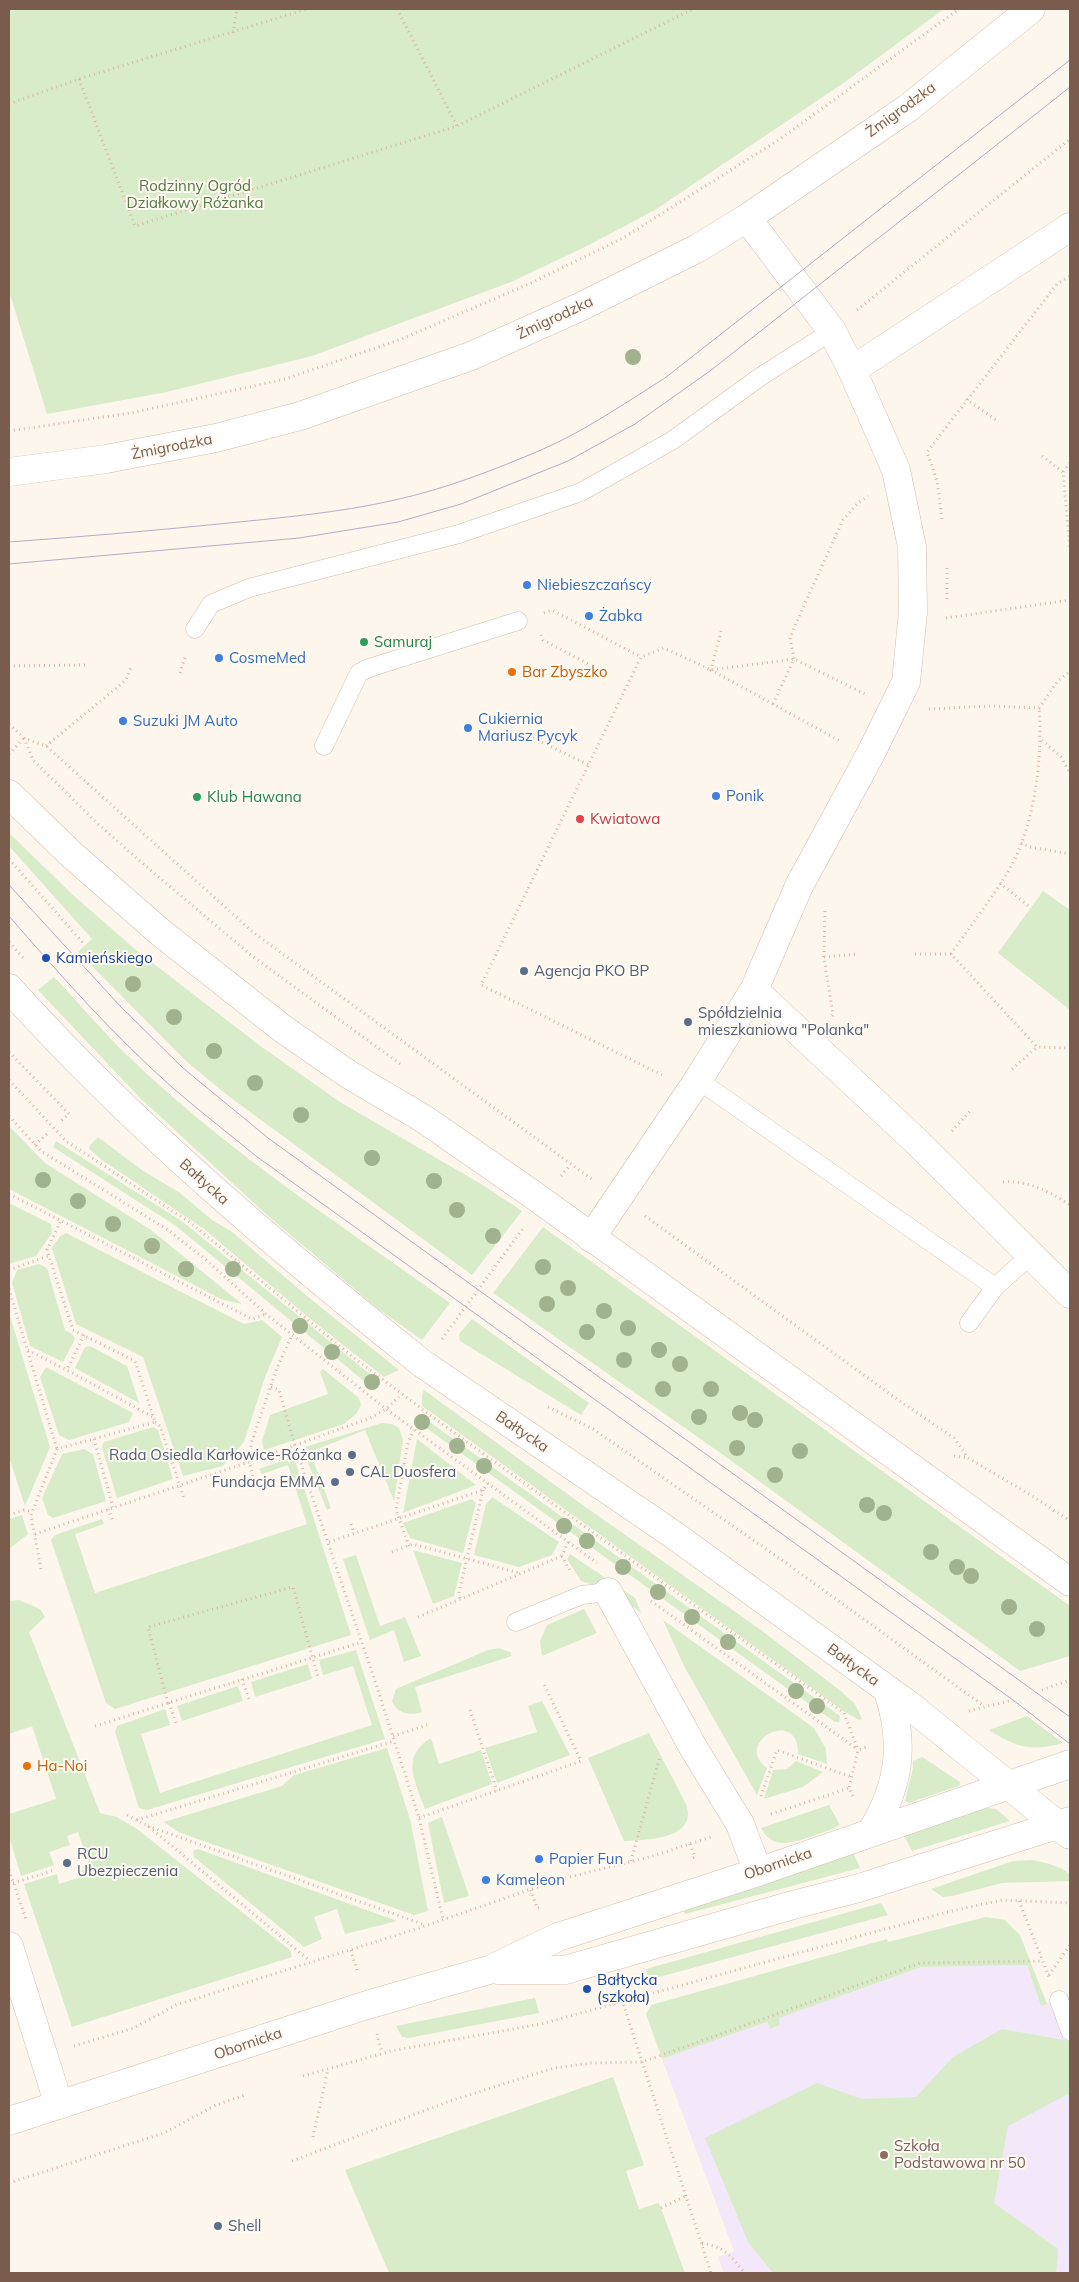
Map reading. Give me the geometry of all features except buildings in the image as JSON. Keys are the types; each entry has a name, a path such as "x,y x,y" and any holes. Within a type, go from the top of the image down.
{"main road":[{"name":"Żmigrodzka","path":"9,472 106,459 207,440 300,416 471,356 553,320 698,248 747,218 908,108 1031,9"},
{"path":"591,1238 698,1080 754,990 799,886 870,755 906,682 913,612 912,547 896,475 852,370 832,331 747,218"},
{"path":"852,370 1070,227"},
{"path":"9,794 72,855 153,925 247,1002 348,1074 424,1120 542,1202 1070,1582"},
{"name":"Bałtycka","path":"9,988 158,1140 308,1272 423,1364 671,1533 925,1717 1009,1786 1066,1827"},
{"path":"754,990 808,1039 1070,1294"},
{"path":"608,1592 694,1749 740,1824 758,1872"},
{"path":"872,1831 890,1798 898,1757 895,1712 888,1691"},
{"name":"Obornicka","path":"9,2121 367,2005 489,1970 558,1938 758,1872 1070,1764"},
{"name":"Obornicka","path":"489,1970 565,1970 784,1907 859,1888 1066,1827"},
{"path":"9,1946 59,2105"}],"lane":[{"path":"195,629 211,604 249,588 459,534 581,492 673,440 760,377 832,331"},
{"path":"324,746 360,674 369,668 526,618"},
{"path":"698,1080 995,1288"},
{"path":"969,1324 995,1288 1031,1255"},
{"path":"516,1622 582,1595 608,1592"},
{"path":"1059,2000 1070,2031"}],"path":[{"path":"233,33 237,9"},
{"path":"9,104 78,79 308,9"},
{"path":"397,9 457,126"},
{"path":"78,79 135,226 457,126 693,9"},
{"path":"9,431 131,413 285,379 402,339 531,283 623,238 752,157 780,139 959,9"},
{"path":"832,331 1070,139"},
{"path":"774,704 794,659 790,638 843,520 858,504 927,452 966,399 1057,284 1070,276"},
{"path":"966,399 996,420"},
{"path":"927,452 937,481 942,528"},
{"path":"1042,456 1063,472"},
{"path":"1070,463 1063,472 1070,549"},
{"path":"947,565 949,584 947,601"},
{"path":"946,609 946,618 1070,600"},
{"path":"592,666 543,640 526,618 552,610 641,657"},
{"path":"663,1076 482,985 590,766 641,657 664,648 711,670 794,659 872,697"},
{"path":"9,666 88,665"},
{"path":"46,746 126,680 131,667"},
{"path":"951,954 1007,874 1021,843 1035,796 1042,740 1039,708"},
{"path":"9,724 24,738 46,746 260,938 600,1184"},
{"path":"9,754 24,738"},
{"path":"24,738 33,760 92,818 252,956"},
{"path":"533,738 590,766"},
{"path":"1042,740 1061,757 1070,774"},
{"path":"1021,843 1030,847 1070,854"},
{"path":"9,859 85,945"},
{"path":"1000,883 1031,908"},
{"path":"799,886 825,904 824,957 833,1015 808,1039"},
{"path":"824,957 858,954"},
{"path":"914,954 951,954 1036,1047"},
{"path":"1012,1070 1036,1047 1070,1048"},
{"path":"9,1052 68,1114 61,1121"},
{"path":"9,1080 66,1141 191,1223 354,1358 438,1421 844,1714 858,1750 849,1788 858,1804"},
{"path":"9,1116 41,1151 168,1230 205,1259 266,1314 386,1409 601,1565"},
{"path":"36,1145 48,1134"},
{"path":"423,1364 570,1164"},
{"path":"973,1198 986,1184 1007,1182 1027,1185 1054,1194 1070,1204"},
{"path":"9,1194 252,1319 266,1314"},
{"path":"640,1212 894,1397 954,1438 968,1458 1034,1497 1070,1521"},
{"path":"61,1220 47,1250 73,1330 136,1361 154,1420"},
{"path":"9,1270 48,1256"},
{"path":"9,1289 56,1449 32,1515 40,1569"},
{"path":"67,1370 84,1335"},
{"path":"253,1476 249,1462 252,1441 292,1335"},
{"path":"27,1349 154,1420 160,1426 184,1498"},
{"path":"271,1387 279,1390 295,1446 393,1736 419,1818 443,1919"},
{"path":"35,1534 249,1462 370,1418 386,1409 399,1397"},
{"path":"542,1404 593,1429 779,1558 984,1706"},
{"path":"56,1449 154,1420"},
{"path":"409,1546 396,1510 408,1442 414,1430"},
{"path":"94,1439 113,1507"},
{"path":"460,1598 459,1592 483,1490 488,1484"},
{"path":"329,1542 483,1490"},
{"path":"108,1509 113,1521"},
{"path":"9,1515 24,1510 34,1512"},
{"path":"350,1524 354,1534"},
{"path":"392,1552 413,1544 521,1573"},
{"path":"418,1616 562,1556"},
{"path":"176,1723 168,1703 148,1627 293,1587 318,1677"},
{"path":"649,1600 858,1750"},
{"path":"95,1726 362,1642"},
{"path":"242,1679 249,1699"},
{"path":"1042,1690 1070,1680"},
{"path":"419,1818 581,1761 543,1682"},
{"path":"966,1712 1013,1700"},
{"path":"470,1710 497,1790"},
{"path":"393,1736 427,1725"},
{"path":"137,1820 394,1741"},
{"path":"858,1750 873,1745"},
{"path":"759,1801 777,1750 851,1777"},
{"path":"631,1862 661,1754"},
{"path":"44,2056 134,2028 176,2005 351,1950 558,1880 631,1862 690,1844 740,1824 849,1788"},
{"path":"127,1815 148,1826 426,1925"},
{"path":"148,1826 311,1962"},
{"path":"686,1860 695,1857 690,1844"},
{"path":"13,1883 55,1870"},
{"path":"531,1890 537,1908 546,1905"},
{"path":"303,2076 382,2053 541,2024 622,2000 947,1912 1002,1900 1070,1903"},
{"path":"1019,1901 1059,2000"},
{"path":"1049,1975 1070,1945"},
{"path":"351,1950 359,1977"},
{"path":"292,2161 450,2101 554,2068 592,2063 642,2062 920,1963 1043,1961"},
{"path":"622,2000 712,2273"},
{"path":"377,2032 382,2053"},
{"path":"313,2137 328,2069"},
{"path":"9,2183 164,2134 216,2105 245,2095"},
{"path":"661,2208 686,2196"},
{"path":"702,2243 717,2246 728,2254 744,2273"}],"shaded area":[{"name":"Szkoła Podstawowa nr 50","path":"1027,1965 1041,2005 1070,1996 1070,2273 724,2273 718,2257 734,2251 662,2059 767,2022 770,2029 780,2025 778,2018 923,1967"}],"green space":[{"name":"Rodzinny Ogród Działkowy Różanka","path":"9,9 944,9 845,82 655,210 585,247 511,282 312,356 167,392 47,414 9,291"},
{"path":"9,833 73,895 136,950 259,1045 340,1102 481,1184 522,1211 472,1275 231,1098 187,1062 78,952 92,939 9,846"},
{"path":"1043,891 1070,910 1070,1010 998,953"},
{"path":"54,977 129,1057 204,1123 326,1216 450,1303 422,1340 377,1308 267,1215 139,1097 38,990"},
{"path":"9,1126 45,1163 151,1230 242,1304 223,1300 9,1189"},
{"path":"98,1137 142,1170 180,1193 212,1220 231,1231 307,1296 399,1370 384,1377 314,1322 204,1229 102,1160 89,1149 90,1145"},
{"path":"56,1141 183,1222 376,1379 375,1384 370,1386 176,1226 53,1147"},
{"path":"9,1203 51,1224 52,1233 36,1256 9,1264"},
{"path":"543,1227 1070,1606 1070,1656 1020,1671 726,1457 493,1293"},
{"path":"66,1233 244,1324 262,1320 282,1337 265,1377 244,1442 223,1466 183,1476 143,1357 76,1324 52,1248 60,1236"},
{"path":"39,1264 47,1268 65,1330 73,1335 75,1339 63,1362 30,1346 12,1283 17,1270"},
{"path":"9,1313 50,1447 25,1506 9,1457"},
{"path":"472,1319 589,1403 581,1415 460,1341 459,1334"},
{"path":"90,1346 127,1366 139,1403 75,1368 85,1347"},
{"path":"46,1367 133,1413 129,1422 69,1440 59,1435 40,1377"},
{"path":"323,1369 359,1398 361,1405 356,1414 344,1424 264,1450 262,1441 270,1415 328,1394 320,1372"},
{"path":"424,1390 577,1501 761,1630 842,1692 855,1704 862,1719 859,1720 845,1712 422,1406"},
{"path":"420,1415 840,1716 839,1722 835,1722 792,1692 418,1422"},
{"path":"382,1423 392,1424 399,1428 403,1440 394,1501 365,1430 310,1452 331,1508 327,1510 302,1448"},
{"path":"153,1427 158,1430 173,1479 117,1498 102,1447 104,1442"},
{"path":"417,1439 476,1485 403,1513"},
{"path":"84,1449 93,1454 106,1501 53,1518 48,1515 42,1498 62,1454"},
{"path":"294,1457 351,1635 115,1709 106,1703 51,1540 55,1535 102,1519 104,1524 75,1534 95,1593 307,1524 288,1465 262,1474 259,1469"},
{"path":"492,1497 559,1542 552,1555 519,1567 474,1555 486,1504"},
{"path":"472,1499 476,1503 463,1553 410,1538 403,1523"},
{"path":"22,1515 28,1534 9,1549 9,1519"},
{"path":"413,1550 462,1563 454,1596 433,1604"},
{"path":"570,1554 635,1598 641,1613 614,1592 581,1581 567,1559"},
{"path":"356,1555 380,1626 405,1617 421,1656 404,1662 394,1630 370,1640 343,1559"},
{"path":"19,1600 40,1609 45,1617 29,1632 100,1813 117,1817 137,1829 290,1950 292,1957 72,2027 24,1884 57,1874 59,1884 81,1877 80,1871 90,1868 78,1832 67,1836 70,1845 49,1852 54,1865 21,1876 9,1836 9,1814 56,1799 32,1726 9,1734 9,1601"},
{"path":"584,1609 597,1633 542,1656 540,1641 547,1625"},
{"path":"663,1620 814,1728 826,1749 827,1764 798,1754 796,1740 789,1732 779,1730 770,1733 762,1739 757,1748 758,1758 767,1768 757,1795 684,1666"},
{"path":"499,1648 510,1652 512,1656 415,1687 422,1712 404,1713 394,1705 392,1701 396,1689 488,1650"},
{"path":"356,1650 385,1739 147,1810 139,1808 115,1732 117,1726 165,1709 170,1725 141,1734 160,1793 372,1725 353,1666 323,1675 319,1660"},
{"path":"308,1664 312,1679 255,1697 251,1682"},
{"path":"238,1686 243,1701 182,1721 177,1706"},
{"path":"542,1701 570,1755 497,1783 485,1748 537,1732 528,1706"},
{"path":"1027,1716 1063,1743 1042,1747 1024,1746 1007,1740 989,1730"},
{"path":"649,1733 685,1802 688,1814 685,1824 679,1830 669,1835 645,1840 624,1841 588,1758"},
{"path":"431,1738 439,1764 481,1750 492,1784 425,1809 414,1779 413,1761 421,1745"},
{"path":"387,1748 410,1819 428,1911 414,1915 178,1832 164,1822 282,1786 294,1775"},
{"path":"922,1757 960,1782 959,1786 908,1803 905,1801 913,1761"},
{"path":"796,1761 823,1772 803,1787 764,1799 773,1770 787,1769"},
{"path":"829,1805 840,1825 810,1837 782,1843 771,1840 761,1828"},
{"path":"987,1808 996,1809 1010,1821 912,1851 904,1836"},
{"path":"442,1817 469,1896 444,1903 428,1823"},
{"path":"198,1849 397,1921 345,1934 337,1909 314,1917 322,1939 304,1947 194,1857 193,1851"},
{"path":"853,1852 860,1868 685,1914 684,1910"},
{"path":"1032,1860 1062,1869 1070,1875 1070,1881 1002,1883 943,1897 931,1889 1013,1861"},
{"path":"881,1903 888,1915 648,1980 646,1969"},
{"path":"986,1917 1005,1920 1020,1935 1047,2004 1041,2006 1027,1965 922,1967 779,2018 780,2025 770,2029 767,2022 662,2059 646,2014 651,2005 887,1939 888,1942"},
{"path":"535,1998 539,2013 408,2038 402,2037 396,2026"},
{"path":"1002,2029 1070,2041 1070,2097 1068,2094 1008,2126 994,2203 1058,2249 1056,2273 773,2273 748,2242 705,2138 817,2083 862,2099 916,2097 953,2057"},
{"path":"613,2077 644,2165 626,2171 639,2209 659,2203 685,2273 389,2273 345,2170"}],"tram line":[{"path":"9,542 193,527 330,512 395,500 451,485 541,450 589,425 665,378 1070,60"},
{"path":"9,564 299,538 398,522 461,504 568,461 635,424 710,371 1070,87"},
{"path":"9,885 121,1007 183,1068 268,1138 1070,1717"},
{"path":"9,916 68,983 130,1048 174,1089 256,1156 1013,1700 1070,1744"}],"place":[{"name":"Niebieszczańscy","path":"527,585"},
{"name":"Żabka","path":"589,616"},
{"name":"Samuraj","path":"364,642"},
{"name":"CosmeMed","path":"219,658"},
{"name":"Bar Zbyszko","path":"512,672"},
{"name":"Suzuki JM Auto","path":"123,721"},
{"name":"Cukiernia Mariusz Pycyk","path":"468,728"},
{"name":"Ponik","path":"716,796"},
{"name":"Klub Hawana","path":"197,797"},
{"name":"Kwiatowa","path":"580,819"},
{"name":"Kamieńskiego","path":"46,958"},
{"name":"Agencja PKO BP","path":"524,971"},
{"name":"Spółdzielnia mieszkaniowa \"Polanka\"","path":"688,1022"},
{"name":"Rada Osiedla Karłowice-Różanka","path":"352,1455"},
{"name":"CAL Duosfera","path":"350,1472"},
{"name":"Fundacja EMMA","path":"335,1482"},
{"name":"Ha-Noi","path":"27,1766"},
{"name":"Papier Fun","path":"539,1859"},
{"name":"RCU Ubezpieczenia","path":"67,1863"},
{"name":"Kameleon","path":"486,1880"},
{"name":"Bałtycka (szkoła)","path":"587,1989"},
{"name":"Szkoła Podstawowa nr 50","path":"884,2155"},
{"name":"Shell","path":"218,2226"}]}
